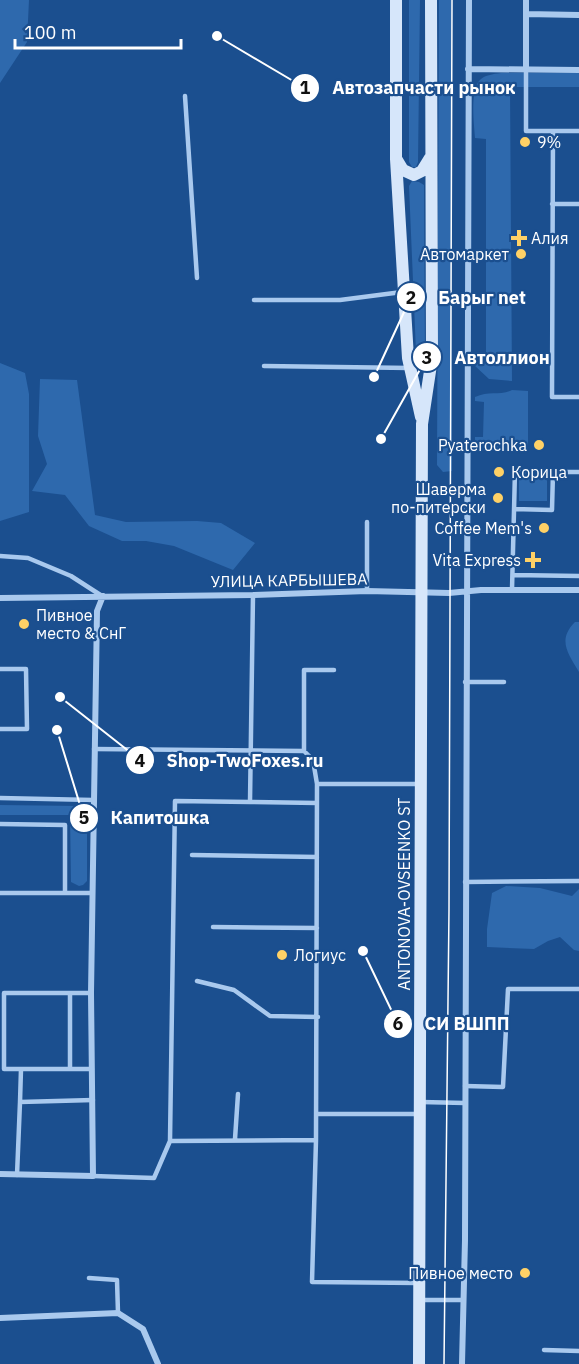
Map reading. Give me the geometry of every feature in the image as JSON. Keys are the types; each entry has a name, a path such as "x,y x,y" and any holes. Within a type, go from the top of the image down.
{"main road":[{"name":"ANTONOVA-OVSEENKO ST","path":"396,0 396,159 404,292 410,368 423,424"},
{"name":"ANTONOVA-OVSEENKO ST","path":"419,1364 423,424 432,358 431,0"},
{"path":"396,159 403,170 414,175 422,171 430,158"}],"street":[{"path":"462,1364 469,0"},
{"path":"526,0 526,70"},
{"path":"526,14 579,15"},
{"path":"468,69 579,70"},
{"name":"УЛИЦА КАРБЫШЕВА","path":"0,598 253,595 367,591 579,591"},
{"path":"0,1174 93,1176 91,993 93,800 97,610 103,596"},
{"path":"0,1318 118,1313 143,1329 158,1364"}],"lane":[{"path":"526,70 526,131 579,131"},
{"path":"185,96 197,278"},
{"path":"553,131 552,397 579,397"},
{"path":"552,204 579,204"},
{"path":"254,300 340,300 404,292"},
{"path":"264,366 410,368"},
{"path":"512,590 515,471 579,472"},
{"path":"514,509 552,510 553,472"},
{"path":"367,522 367,591"},
{"path":"0,556 28,558 71,576 103,596"},
{"path":"513,575 579,576"},
{"path":"250,802 253,595"},
{"path":"0,669 26,669 27,729 0,729"},
{"path":"304,751 304,670 334,670"},
{"path":"465,682 504,682"},
{"path":"94,749 304,751 314,760 317,784 318,1017 312,1282 420,1283"},
{"path":"317,784 421,784"},
{"path":"0,798 93,800"},
{"path":"93,1176 153,1178 170,1141 175,801 317,803"},
{"path":"0,824 65,825 65,893"},
{"path":"192,855 317,857"},
{"path":"465,882 579,881"},
{"path":"0,893 92,893"},
{"path":"213,927 317,928"},
{"path":"197,981 234,990 270,1016 318,1017"},
{"path":"465,1086 503,1087 508,989 579,989"},
{"path":"91,993 4,993 4,1069 92,1069"},
{"path":"70,993 70,1069"},
{"path":"18,1174 21,1069"},
{"path":"236,1139 238,1094"},
{"path":"20,1102 93,1101"},
{"path":"316,1114 465,1103"},
{"path":"170,1141 316,1140"},
{"path":"89,1278 117,1280 118,1313"},
{"path":"419,1300 463,1300"},
{"path":"544,1350 579,1351"}],"shaded area":[{"path":"0,0 29,0 27,42 0,83"},
{"path":"409,0 420,0 418,162 416,167 412,167 409,162"},
{"path":"439,0 451,0 452,471 443,472 437,465"},
{"path":"501,73 579,73 579,87 510,87 512,381 489,379 474,365 474,354 486,353 486,139 475,138 474,93 481,79"},
{"path":"412,181 424,185 425,359 423,363 419,362 416,352 409,186"},
{"path":"0,363 25,373 29,394 29,512 0,521"},
{"path":"40,379 77,380 95,515 126,522 221,523 255,543 233,570 174,546 146,541 122,541 89,526 65,495 32,491 47,464 38,436"},
{"path":"512,390 528,391 528,446 516,450 475,450 475,437 483,437 484,402 475,401 475,397"},
{"path":"519,476 547,476 547,501 519,501"},
{"path":"575,622 579,622 579,672 568,653 565,641 566,635"},
{"path":"0,805 78,806 87,813 87,881 79,886 71,882 70,815 0,815"},
{"path":"506,886 540,888 572,896 579,889 579,951 574,950 560,937 534,949 487,947 492,893"}],"tram line":[{"path":"444,1364 449,910 452,0"}],"place":[{"name":"Автозапчасти рынок","path":"217,36"},
{"name":"9%","path":"525,142"},
{"name":"Алия","path":"519,238"},
{"name":"Автомаркет","path":"521,254"},
{"name":"Барыг net","path":"374,377"},
{"name":"Автоллион","path":"381,439"},
{"name":"Pyaterochka","path":"539,445"},
{"name":"Корица","path":"499,472"},
{"name":"Шаверма по-питерски","path":"498,498"},
{"name":"Coffee Mem's","path":"544,528"},
{"name":"Vita Express","path":"533,560"},
{"name":"Пивное место & СнГ","path":"24,624"},
{"name":"Shop-TwoFoxes.ru","path":"60,697"},
{"name":"Капитошка","path":"57,730"},
{"name":"СИ ВШПП","path":"363,951"},
{"name":"Логиус","path":"282,955"},
{"name":"Пивное место","path":"525,1273"}]}
